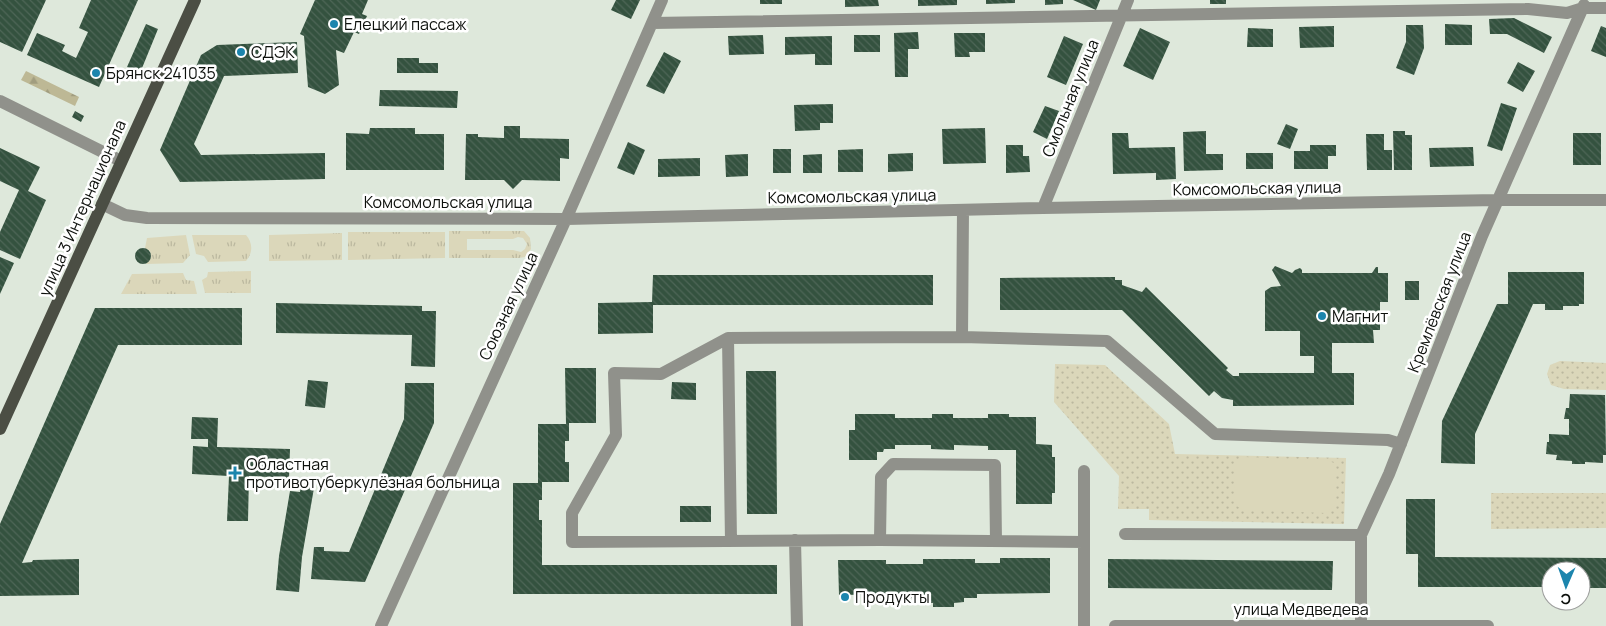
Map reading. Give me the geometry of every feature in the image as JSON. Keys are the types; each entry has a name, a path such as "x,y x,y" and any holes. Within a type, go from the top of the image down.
{"main road":[{"name":"улица 3 Интернационала","path":"0,429 194,0"}],"street":[{"name":"Союзная улица","path":"381,626 566,219 662,0"},
{"name":"Смольная улица","path":"1043,208 1128,0"},
{"path":"652,23 1528,9 1567,13 1584,4 1606,8"},
{"name":"Кремлёвская улица","path":"1361,625 1361,535 1401,444 1497,200 1584,4"},
{"path":"0,101 122,161"},
{"name":"Комсомольская улица","path":"102,204 125,215 147,218 566,219 1043,208 1497,200 1606,200"},
{"path":"962,337 964,210"},
{"path":"1084,542 795,540 572,542 572,513 616,435 614,373 660,374 728,338 962,337 1107,341 1215,434 1388,440 1401,444"},
{"path":"728,338 731,541"},
{"path":"880,540 880,478 893,464 995,466 996,541"},
{"path":"1084,471 1084,626"},
{"path":"1125,534 1361,535"},
{"path":"795,540 796,626"},
{"name":"улица Медведева","path":"1115,626 1488,626"}],"green space":[{"path":"26,71 79,97 75,106 21,80"},
{"path":"449,231 524,231 530,238 531,249 525,257 449,258","holes":["523,238 527,244 521,252 513,250 467,250 467,239"]},
{"path":"348,232 445,232 445,258 348,260"},
{"path":"342,233 342,260 269,261 269,235"},
{"path":"186,235 190,255 183,263 146,264 151,257 150,251 145,248 147,238"},
{"path":"192,235 246,235 251,245 250,255 246,261 208,262 204,256 196,254"},
{"path":"251,271 251,293 205,293 202,280 207,277 208,272"},
{"path":"183,273 186,280 194,281 197,294 121,294 132,274"},
{"path":"1560,361 1606,363 1606,390 1564,389 1551,385 1547,374 1550,365"},
{"path":"1055,364 1105,365 1169,424 1175,454 1346,458 1344,524 1149,520 1149,509 1118,509 1119,476 1054,402"},
{"path":"1244,457 1327,460 1334,463 1336,470 1335,505 1326,513 1243,510 1237,506 1234,499 1235,466 1238,460"},
{"path":"1491,493 1606,493 1606,528 1491,529"}],"building":[{"path":"0,0 46,0 22,52 0,42"},
{"path":"91,0 138,0 99,87 27,55 37,33 65,45 62,51 76,58 88,32 79,28"},
{"name":"Елецкий пассаж","path":"315,0 368,0 362,14 367,16 359,34 354,32 344,53 336,50 339,85 325,94 308,87 304,36 300,34"},
{"path":"616,0 640,0 631,19 611,10"},
{"path":"760,0 782,0 782,4 760,4"},
{"path":"845,0 878,0 879,6 845,7"},
{"path":"918,0 957,0 957,5 918,6"},
{"path":"986,0 1015,0 1015,3 986,4"},
{"path":"1045,0 1063,0 1063,4 1045,5"},
{"path":"1073,0 1100,0 1096,10"},
{"path":"1210,0 1226,0 1226,4 1210,4"},
{"path":"1514,18 1552,37 1544,53 1507,34 1490,34 1489,19"},
{"path":"146,24 158,29 140,73 127,67"},
{"path":"1445,24 1472,25 1472,45 1445,45"},
{"path":"1406,25 1423,25 1424,48 1414,75 1396,68 1406,42"},
{"path":"1334,26 1334,47 1300,48 1299,27"},
{"path":"1601,26 1606,28 1606,57 1591,51"},
{"path":"1140,28 1170,42 1153,80 1123,66"},
{"path":"1248,28 1273,29 1273,47 1247,47"},
{"path":"918,32 919,49 908,49 908,77 895,77 894,33"},
{"path":"954,33 985,33 985,52 969,52 970,57 955,57"},
{"path":"763,35 764,54 729,55 728,36"},
{"path":"854,35 880,35 880,52 854,52"},
{"path":"832,36 832,65 815,65 815,54 785,55 785,37"},
{"path":"1064,36 1083,44 1066,85 1047,77"},
{"path":"297,42 298,73 224,76 194,144 201,155 325,153 325,179 180,182 160,150 201,55 217,45"},
{"path":"664,52 681,61 664,94 646,86"},
{"path":"397,58 419,58 419,63 438,63 438,73 397,73"},
{"path":"1518,62 1535,71 1523,92 1507,83"},
{"path":"380,90 458,91 457,108 379,106"},
{"path":"1501,103 1517,108 1502,151 1487,146"},
{"path":"833,104 833,123 820,123 820,130 795,131 794,105"},
{"path":"1045,106 1059,111 1047,139 1033,132"},
{"path":"75,111 84,116 81,122 72,117"},
{"path":"1286,124 1298,129 1290,149 1277,144"},
{"path":"504,126 520,126 520,138 569,139 569,159 560,158 560,181 522,180 513,189 504,180 465,180 466,134 478,134 478,137 504,138"},
{"path":"370,128 415,128 415,134 444,134 444,170 346,170 346,133 369,134"},
{"path":"985,128 986,163 943,164 942,129"},
{"path":"1206,131 1206,154 1223,154 1223,170 1184,171 1183,132"},
{"path":"1393,131 1405,131 1405,135 1412,135 1412,170 1394,170"},
{"path":"1112,133 1128,133 1129,148 1175,147 1176,179 1156,180 1156,173 1113,174"},
{"path":"1573,133 1601,133 1601,165 1573,165"},
{"path":"1366,134 1384,134 1384,150 1392,150 1392,170 1367,170"},
{"path":"628,142 645,150 634,175 617,168"},
{"path":"1006,145 1023,145 1023,156 1029,156 1030,172 1006,173"},
{"path":"1310,145 1336,145 1336,156 1328,156 1328,169 1294,169 1294,151 1310,151"},
{"path":"1473,147 1474,166 1430,167 1429,148"},
{"path":"0,148 40,167 28,191 46,200 20,259 0,250 0,232 19,190 0,181"},
{"path":"773,149 791,149 791,173 773,173"},
{"path":"863,149 863,172 838,172 838,150"},
{"path":"913,153 913,171 888,172 888,154"},
{"path":"1246,153 1273,153 1273,169 1246,169"},
{"path":"748,154 748,176 726,177 725,155"},
{"path":"822,154 822,173 803,173 803,155"},
{"path":"700,158 700,176 658,177 658,159"},
{"path":"140,248 146,248 151,253 149,262 140,264 135,259 135,253"},
{"path":"0,257 14,263 0,294"},
{"path":"1275,266 1292,273 1300,268 1302,273 1372,273 1378,267 1378,273 1388,273 1388,302 1380,302 1380,330 1373,330 1374,343 1332,343 1332,373 1354,373 1354,405 1233,406 1233,400 1222,398 1214,391 1209,396 1122,310 1000,310 1000,278 1115,277 1115,280 1122,280 1122,285 1142,292 1146,287 1228,368 1226,370 1233,376 1239,376 1239,373 1314,373 1314,356 1300,356 1300,331 1265,331 1265,291 1271,287 1281,286 1272,270"},
{"path":"1508,272 1584,272 1584,304 1579,304 1579,306 1563,306 1563,310 1545,310 1545,304 1533,304 1475,434 1475,464 1441,463 1442,421 1497,304 1508,304"},
{"path":"653,275 933,275 933,305 653,305 653,333 598,334 598,303 652,302"},
{"path":"1405,281 1419,281 1419,300 1405,300"},
{"path":"276,303 422,306 422,311 436,311 435,367 411,366 412,335 276,333"},
{"path":"95,308 242,308 242,345 118,345 22,563 32,562 33,560 79,559 79,595 0,596 0,524"},
{"path":"565,368 596,368 596,423 569,423 569,441 565,441 565,462 569,462 569,482 542,482 542,500 539,500 539,520 542,520 542,565 777,565 777,594 513,594 513,483 538,483 538,424 566,424"},
{"path":"746,371 776,371 777,514 747,514"},
{"path":"308,380 328,382 325,408 305,406"},
{"path":"672,382 696,383 696,400 671,399"},
{"path":"405,383 434,383 434,423 365,582 311,579 314,547 324,547 324,551 349,552 404,419"},
{"path":"1570,394 1605,395 1606,455 1603,455 1603,463 1585,462 1585,464 1572,464 1572,461 1556,460 1557,455 1546,454 1549,434 1569,435 1569,419 1564,419 1566,408 1569,408"},
{"path":"855,414 895,414 895,418 932,418 932,414 953,414 953,418 988,418 988,414 1009,414 1009,417 1036,417 1036,444 1052,445 1052,457 1055,457 1055,493 1052,493 1052,504 1016,504 1016,450 988,450 988,446 954,445 954,450 931,449 931,445 895,445 895,449 884,449 883,452 877,452 877,460 849,460 849,430 855,430"},
{"path":"192,417 218,418 217,447 290,449 289,478 249,476 248,521 227,521 229,476 192,474 193,446 208,447 208,439 191,439"},
{"path":"301,485 314,488 302,557 299,592 276,590 279,556 290,491 300,492"},
{"path":"1406,499 1435,499 1435,557 1606,558 1606,588 1591,588 1591,561 1541,561 1541,587 1418,587 1418,554 1406,554"},
{"path":"680,506 711,506 711,522 680,522"},
{"path":"1000,558 1050,558 1050,593 977,594 977,598 964,598 964,602 954,603 954,607 933,607 933,603 923,603 923,598 911,598 911,594 839,595 838,560 886,560 886,564 923,564 923,559 975,559 975,563 1000,563"},
{"path":"1108,559 1333,561 1332,590 1108,588"}],"place":[{"name":"Елецкий пассаж","path":"334,24"},
{"name":"СДЭК","path":"241,52"},
{"name":"Брянск 241035","path":"96,73"},
{"name":"Магнит","path":"1322,316"},
{"name":"Областная противотуберкулёзная больница","path":"235,473"},
{"name":"Продукты","path":"845,597"}]}
